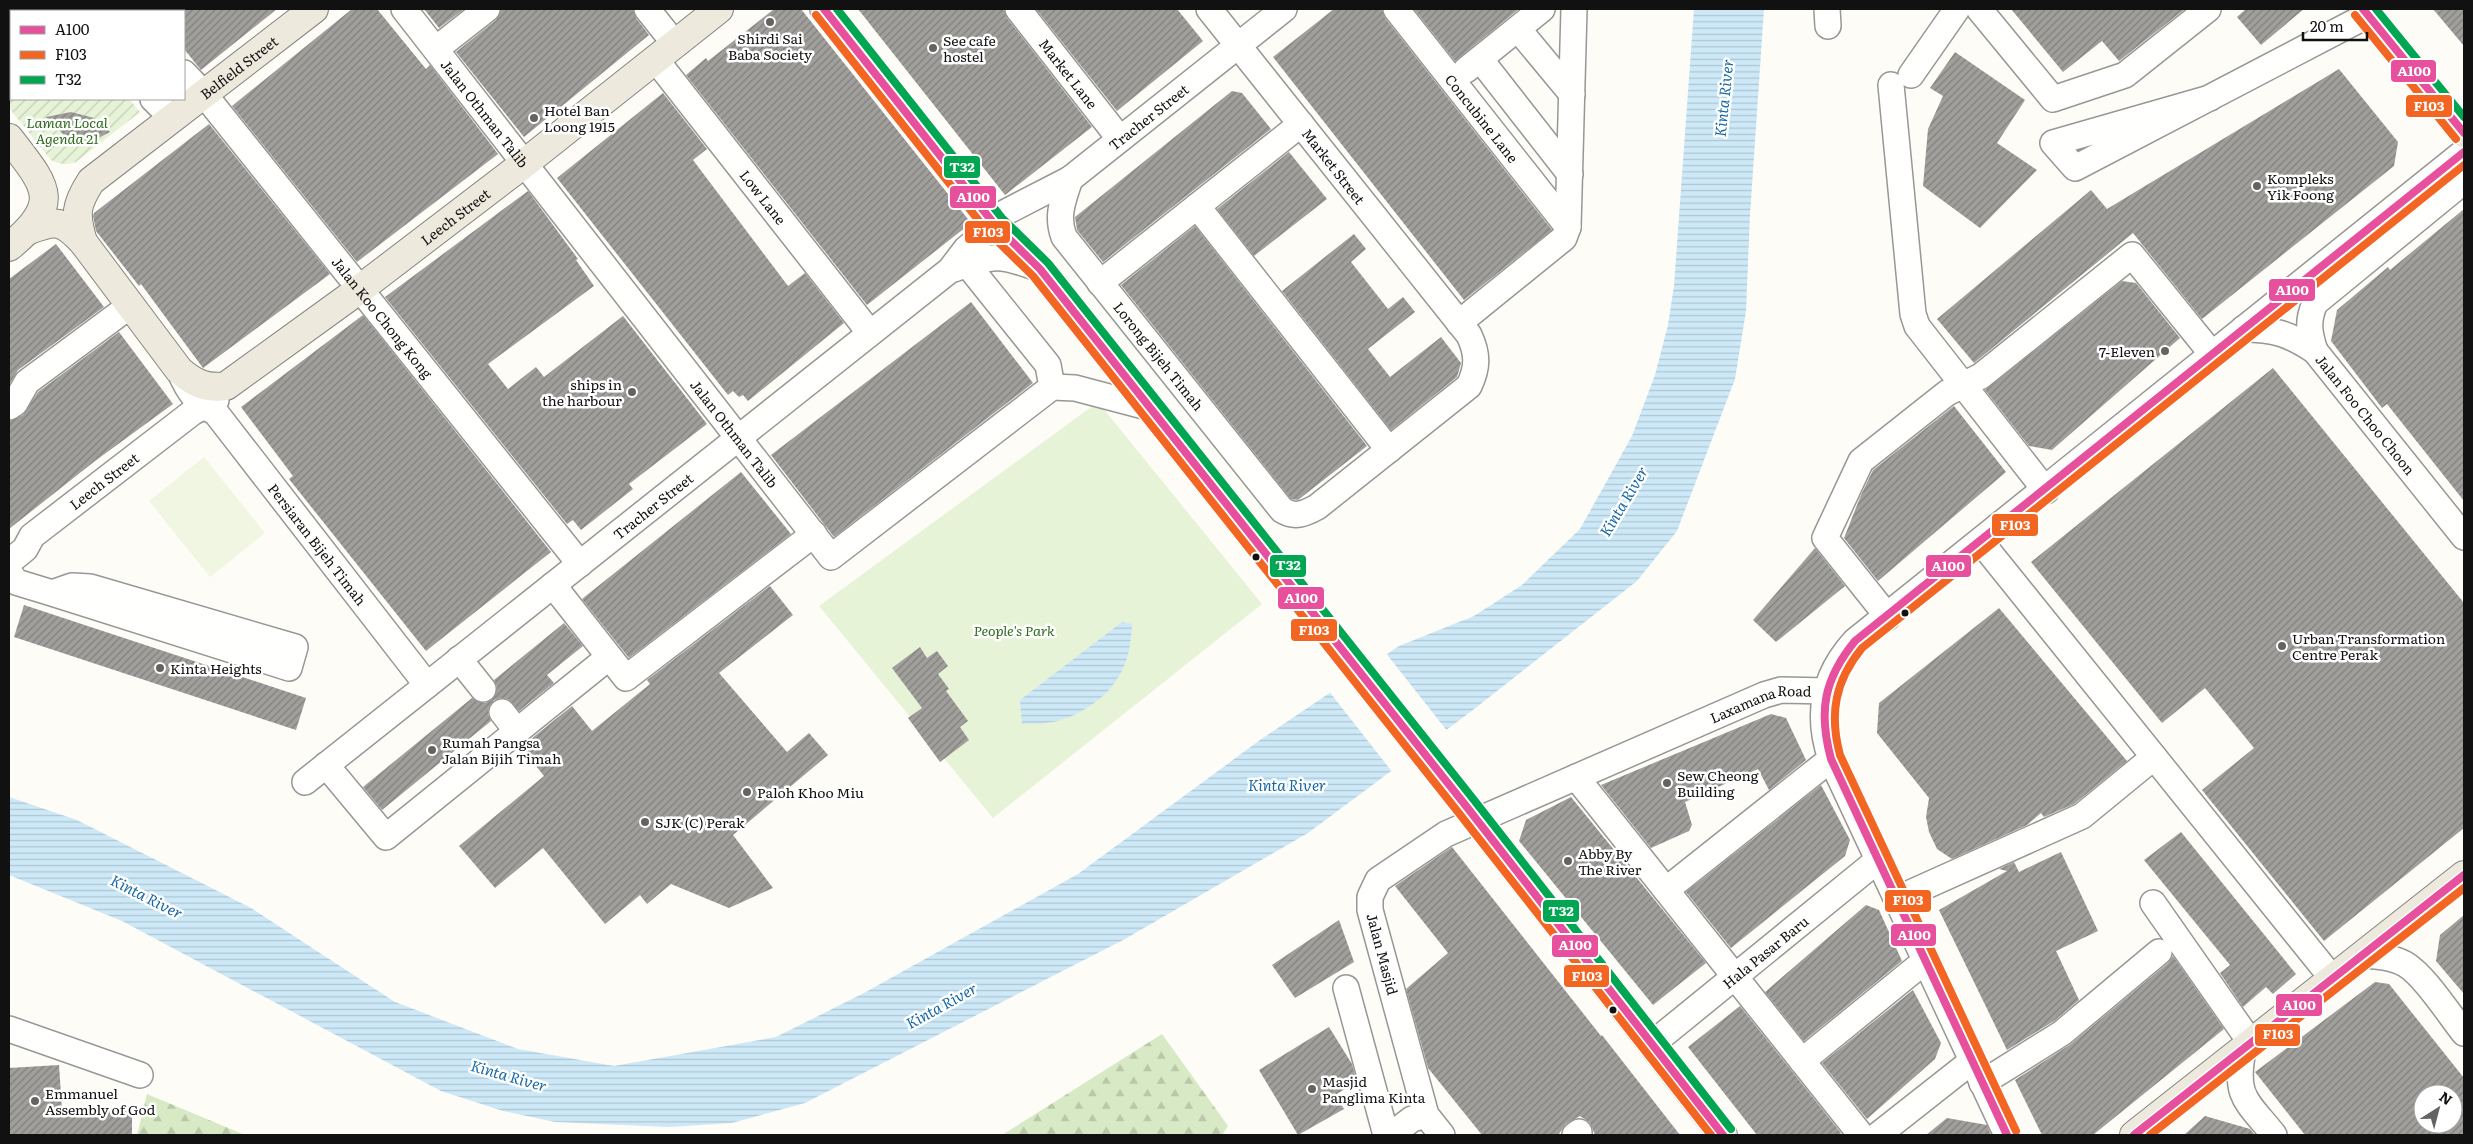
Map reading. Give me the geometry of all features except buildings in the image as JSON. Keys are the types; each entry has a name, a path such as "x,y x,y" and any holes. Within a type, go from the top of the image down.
{"highway":[{"path":"824,9 1000,218"},
{"path":"844,9 1000,218 1723,1135"},
{"path":"2366,12 2464,133"}],"main road":[{"name":"Belfield Street","path":"83,242 77,220 77,206 91,180 163,108 204,94 314,9"},
{"name":"Leech Street","path":"180,370 191,380 205,386 226,386 236,381 525,163 720,9"},
{"path":"9,138 39,177 44,201 42,213 19,238"},
{"name":"Belfield Street","path":"39,177 62,187 73,186 91,180"},
{"path":"19,238 51,223 60,223 68,227 83,242 180,370"},
{"path":"2136,1135 2464,875"}],"street":[{"name":"Jalan Othman Talib","path":"404,9 740,437 831,557 1052,387"},
{"path":"436,49 487,9"},
{"name":"Low Lane","path":"647,9 666,52 870,334"},
{"name":"Market Lane","path":"1018,9 1120,139"},
{"name":"Market Street","path":"1210,9 1469,335 1475,348 1477,362 1469,386 1317,507 1297,516"},
{"name":"Tracher Street","path":"304,782 870,334 958,267 966,249 1000,218 1070,179 1284,9"},
{"name":"Concubine Lane","path":"1396,9 1568,227"},
{"path":"1453,81 1542,9"},
{"path":"1459,323 1564,238 1568,227 1574,9"},
{"path":"1957,9 1901,80 1913,314 1917,326 2046,490"},
{"path":"1979,9 2053,99 2125,75 2208,9"},
{"path":"2210,98 2053,143 2074,168 2210,98 2366,12"},
{"path":"1518,28 1572,94"},
{"path":"1480,59 1570,174"},
{"name":"Jalan Koo Chong Kong","path":"185,74 204,94 580,564"},
{"path":"1100,283 1301,124"},
{"name":"Laxamana Road","path":"1471,813 1576,777 1764,696 1782,690 1827,691 1833,672 1844,654 1855,642 2464,152"},
{"name":"Lorong Bijeh Timah","path":"1070,179 1060,209 1059,224 1064,237 1282,510 1297,516"},
{"path":"2316,351 2309,333 2310,316 2315,303 2464,181"},
{"path":"1197,206 1389,450"},
{"path":"1888,617 1826,538 1861,461 1947,393 1980,376 2132,255 2212,354"},
{"path":"1040,269 1009,258 995,256 980,258 958,267 1048,365 1052,387 1075,388 1151,408"},
{"path":"9,408 15,402 26,382 130,305"},
{"name":"Jalan Foo Choo Choon","path":"2243,329 2267,329 2283,332 2316,351 2464,537"},
{"name":"Persiaran Bijeh Timah","path":"180,370 187,388 198,402 216,413 427,685"},
{"name":"Leech Street","path":"9,562 25,549 32,536 193,412 205,407 228,390 236,381"},
{"path":"553,585 626,678 814,534"},
{"path":"9,547 18,540 32,536"},
{"path":"1980,542 2332,978"},
{"path":"9,572 16,582 289,668 295,647 90,587 72,586 52,593"},
{"path":"326,766 386,836 509,721 609,657"},
{"path":"459,660 483,689"},
{"path":"1827,691 1823,715 1823,737 1831,759 2007,1135"},
{"path":"1897,899 2082,816 2154,757"},
{"path":"1666,890 1831,759"},
{"path":"1576,777 1861,1135"},
{"name":"Jalan Masjid","path":"1442,1135 1426,1115 1370,910 1370,897 1378,880 1446,834 1471,813"},
{"name":"Hala Pasar Baru","path":"1652,1044 1878,860"},
{"path":"2153,903 2247,1046 2239,1073 2242,1094 2274,1135"},
{"path":"1878,1135 1977,1072 2062,1033 2159,952"},
{"path":"2363,955 2390,958 2405,964 2417,974 2464,1033"},
{"path":"1802,1061 1925,960"},
{"path":"1346,988 1386,1135"},
{"path":"9,1029 140,1075"},
{"path":"1391,1135 1412,1118 1426,1115"}],"green space":[{"name":"Laman Local Agenda 21","path":"10,85 10,100 130,100 140,112 76,162 61,164 51,160 9,108"},
{"name":"People's Park","path":"1098,402 1262,604 993,818 819,606"},
{"path":"204,457 265,533 210,577 149,501"},
{"path":"1162,1034 1228,1126 1222,1135 1002,1135"},
{"path":"147,1094 245,1135 137,1135"}],"water":[{"name":"Kinta River","path":"1694,9 1764,9 1750,215 1746,311 1735,379 1677,531 1637,581 1469,713 1308,833 1125,939 805,1103 732,1123 669,1127 555,1122 503,1111 441,1091 122,921 9,875 9,797 77,820 251,908 395,1002 518,1049 614,1066 776,1037 864,993 1078,874 1260,740 1399,646 1474,616 1522,585 1580,529 1632,436 1655,375 1668,325 1674,286"},
{"path":"1122,622 1132,624 1131,640 1126,661 1112,686 1095,702 1075,715 1049,723 1022,724 1020,700"}],"pier":[{"path":"1385,652 1448,732 1393,773 1328,690"}],"transit line":[{"name":"A100","path":"824,9 995,225 1040,269 1466,806 1723,1135"},
{"name":"T32","path":"837,9 1002,218 1048,263 1474,800 1731,1129"},
{"name":"A100","path":"2363,9 2464,133"},
{"name":"T32","path":"2376,9 2464,117"},
{"name":"F103","path":"816,15 987,231 1033,276 1458,812 1711,1135"},
{"name":"F103","path":"2355,15 2456,139"},
{"name":"A100","path":"2007,1135 1831,759 1827,742 1825,711 1830,682 1836,669 1855,641 2464,152"},
{"name":"F103","path":"2016,1131 1840,755 1835,726 1835,712 1840,686 1846,673 1862,648 2464,165"},
{"name":"A100","path":"2134,1135 2464,875"},
{"name":"F103","path":"2150,1135 2464,888"}],"place":[{"name":"Shirdi Sai Baba Society","path":"770,22"},
{"name":"See cafe hostel","path":"933,48"},
{"name":"Hotel Ban Loong 1915","path":"534,118"},
{"name":"Kompleks Yik Foong","path":"2257,186"},
{"name":"7-Eleven","path":"2165,351"},
{"name":"ships in the harbour","path":"632,392"},
{"name":"Urban Transformation Centre Perak","path":"2282,646"},
{"name":"Kinta Heights","path":"160,668"},
{"name":"Rumah Pangsa Jalan Bijih Timah","path":"432,750"},
{"name":"Sew Cheong Building","path":"1667,783"},
{"name":"Paloh Khoo Miu","path":"747,792"},
{"name":"SJK (C) Perak","path":"645,822"},
{"name":"Abby By The River","path":"1568,861"},
{"name":"Masjid Panglima Kinta","path":"1312,1089"},
{"name":"Emmanuel Assembly of God","path":"35,1101"}]}
